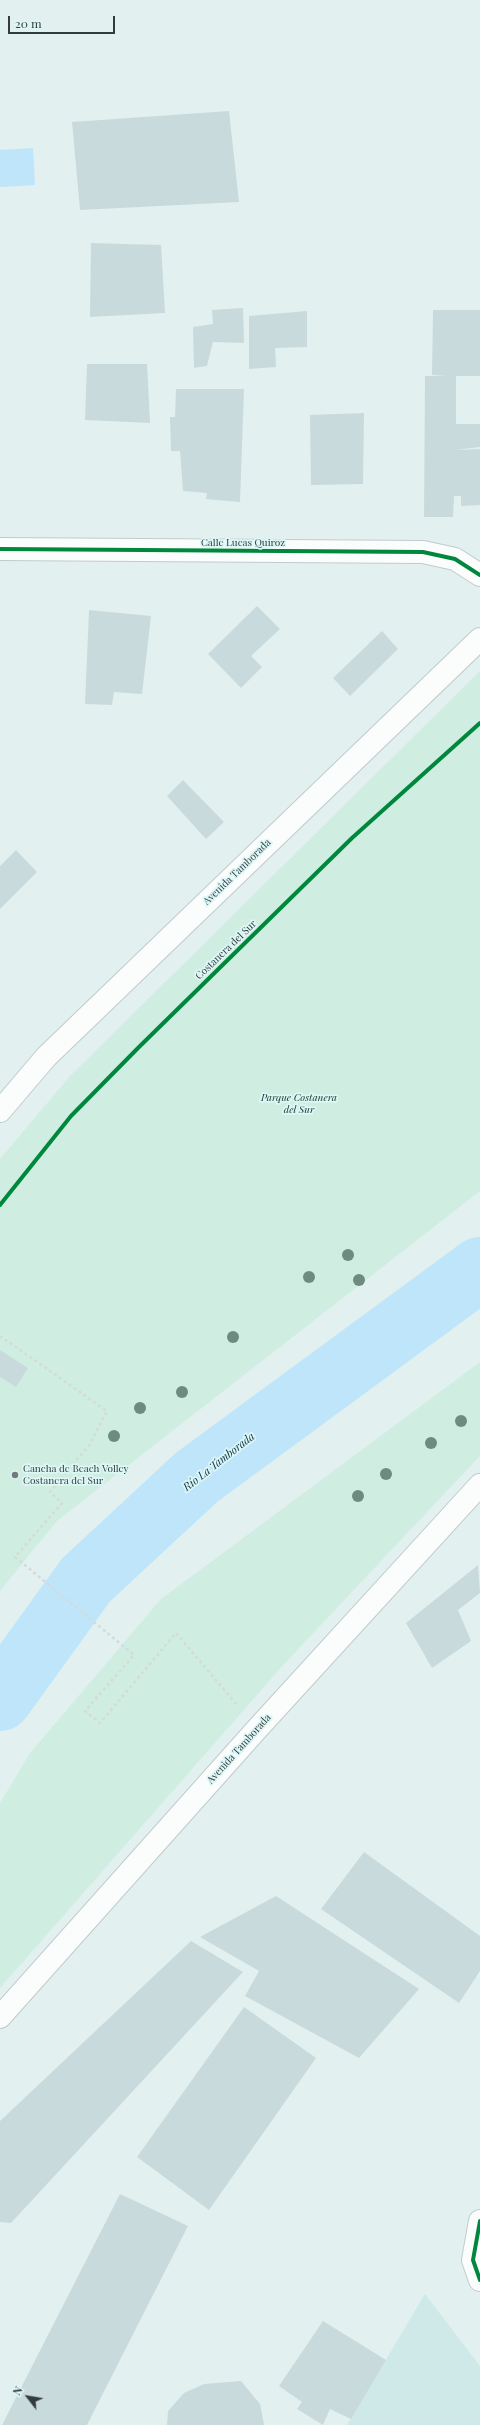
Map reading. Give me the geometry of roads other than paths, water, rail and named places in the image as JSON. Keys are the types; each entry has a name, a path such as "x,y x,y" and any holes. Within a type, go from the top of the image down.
{"main road":[{"name":"Calle Lucas Quiroz","path":"0,549 423,552 455,559 480,575"},
{"name":"Avenida Tamborada","path":"0,1111 46,1057 480,639"},
{"name":"Avenida Tamborada","path":"0,2016 257,1728 480,1485"},
{"path":"480,2221 473,2260 480,2280"}],"water":[{"path":"33,148 35,185 0,187 0,150"}],"waterway":[{"name":"Río La Tamborada","path":"0,1699 86,1580 197,1477 480,1269"}],"place":[{"name":"Cancha de Beach Volley Costanera del Sur","path":"15,1475"}],"park label":[{"name":"Parque Costanera del Sur","path":"299,1104"}]}
